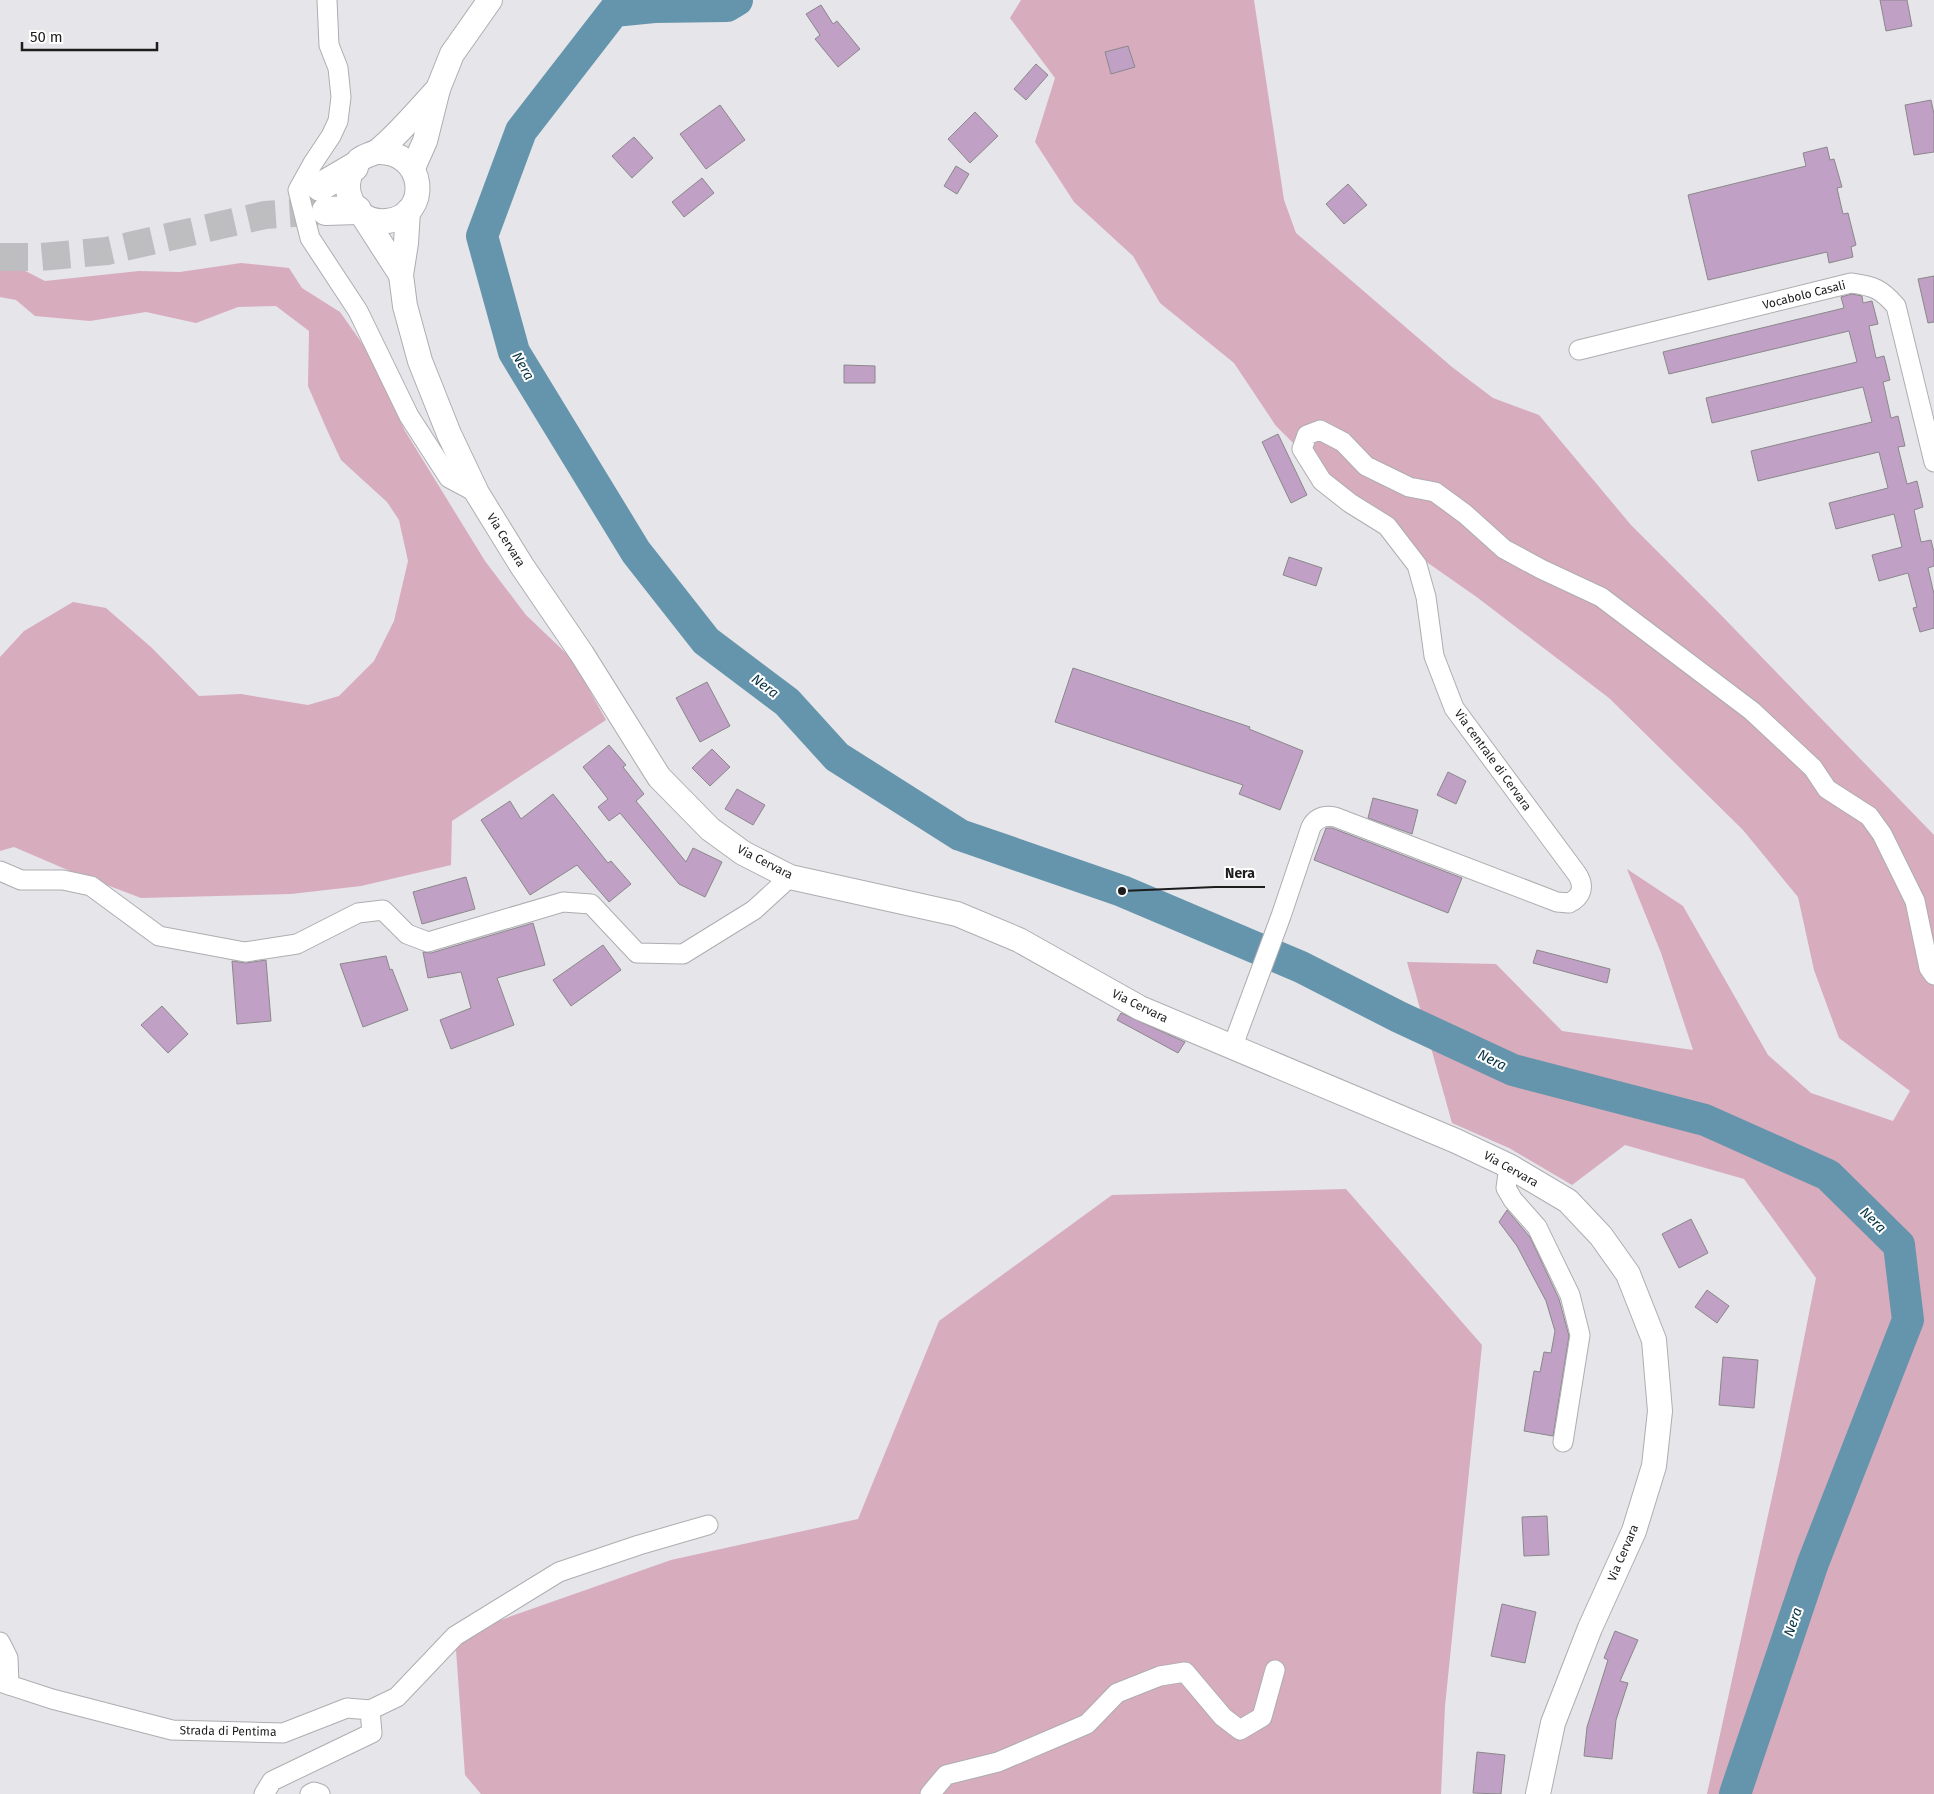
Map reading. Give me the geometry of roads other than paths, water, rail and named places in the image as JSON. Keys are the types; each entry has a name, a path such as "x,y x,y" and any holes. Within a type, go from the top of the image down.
{"highway":[{"path":"354,167 323,199 360,213"}],"main road":[{"path":"413,168 425,141 438,89 452,54 490,0"},
{"path":"378,152 438,89"},
{"path":"378,152 394,153 408,162 413,168 418,186 413,204 408,211 400,217 391,220 372,220 360,213 349,194 349,175 354,167 360,159 368,154 378,152"},
{"name":"Via Cervara","path":"408,211 401,275 405,306 420,361 449,434 477,493 522,566 582,654 659,777 710,829 743,853 790,876 958,914 1019,940 1140,1008 1456,1140 1509,1166 1568,1201 1601,1236 1628,1274 1654,1340 1660,1411 1654,1466 1634,1531 1590,1628 1553,1723 1538,1794"},
{"name":"Via Cervara","path":"360,213 392,257 401,275"}],"street":[{"path":"327,0 329,46 338,68 341,97 338,120 298,190 310,238 358,311 408,416 449,478 477,493"},
{"name":"Vocabolo Casali","path":"1579,350 1851,283 1867,285 1884,292 1896,306 1934,462"},
{"name":"Via centrale di Cervara","path":"1232,1048 1281,916 1311,827 1318,818 1330,816 1557,902 1569,903 1579,896 1582,885 1577,874 1454,708 1434,656 1426,597 1417,565 1387,526 1350,503 1322,481 1302,449 1307,435 1320,430 1343,442 1366,466 1409,487 1435,492 1465,514 1504,549 1540,569 1601,597 1752,711 1813,768 1827,789 1869,816 1882,834 1915,901 1929,968 1934,975"},
{"path":"0,871 21,880 63,880 91,886 160,936 245,952 296,944 358,914 383,910 407,934 428,942 564,902 591,904 637,953 682,954 754,910 790,876"},
{"path":"1509,1166 1506,1188 1513,1200 1537,1227 1570,1295 1580,1335 1563,1442"},
{"path":"264,1794 272,1781 372,1733 370,1710 397,1697 455,1636 559,1572 639,1545 708,1525"},
{"path":"0,1642 8,1658 5,1683"},
{"path":"930,1794 946,1776 998,1762 1087,1724 1117,1693 1160,1676 1185,1672 1223,1717 1240,1730 1262,1717 1275,1670"},
{"name":"Strada di Pentima","path":"5,1683 52,1698 172,1730 283,1733 347,1708 370,1710"},
{"path":"310,1794 314,1792 320,1794"}],"waterway":[{"name":"Nera","path":"737,0 727,6 654,7 614,11 521,131 482,236 514,352 636,552 706,641 787,702 837,757 960,835 1122,891 1301,967 1399,1017 1513,1070 1705,1120 1828,1175 1899,1245 1908,1320 1813,1563 1735,1794"}],"tunnel":[{"path":"0,257 40,257 107,251 265,215 326,211"}],"place":[{"name":"Nera","path":"1122,891"}]}
